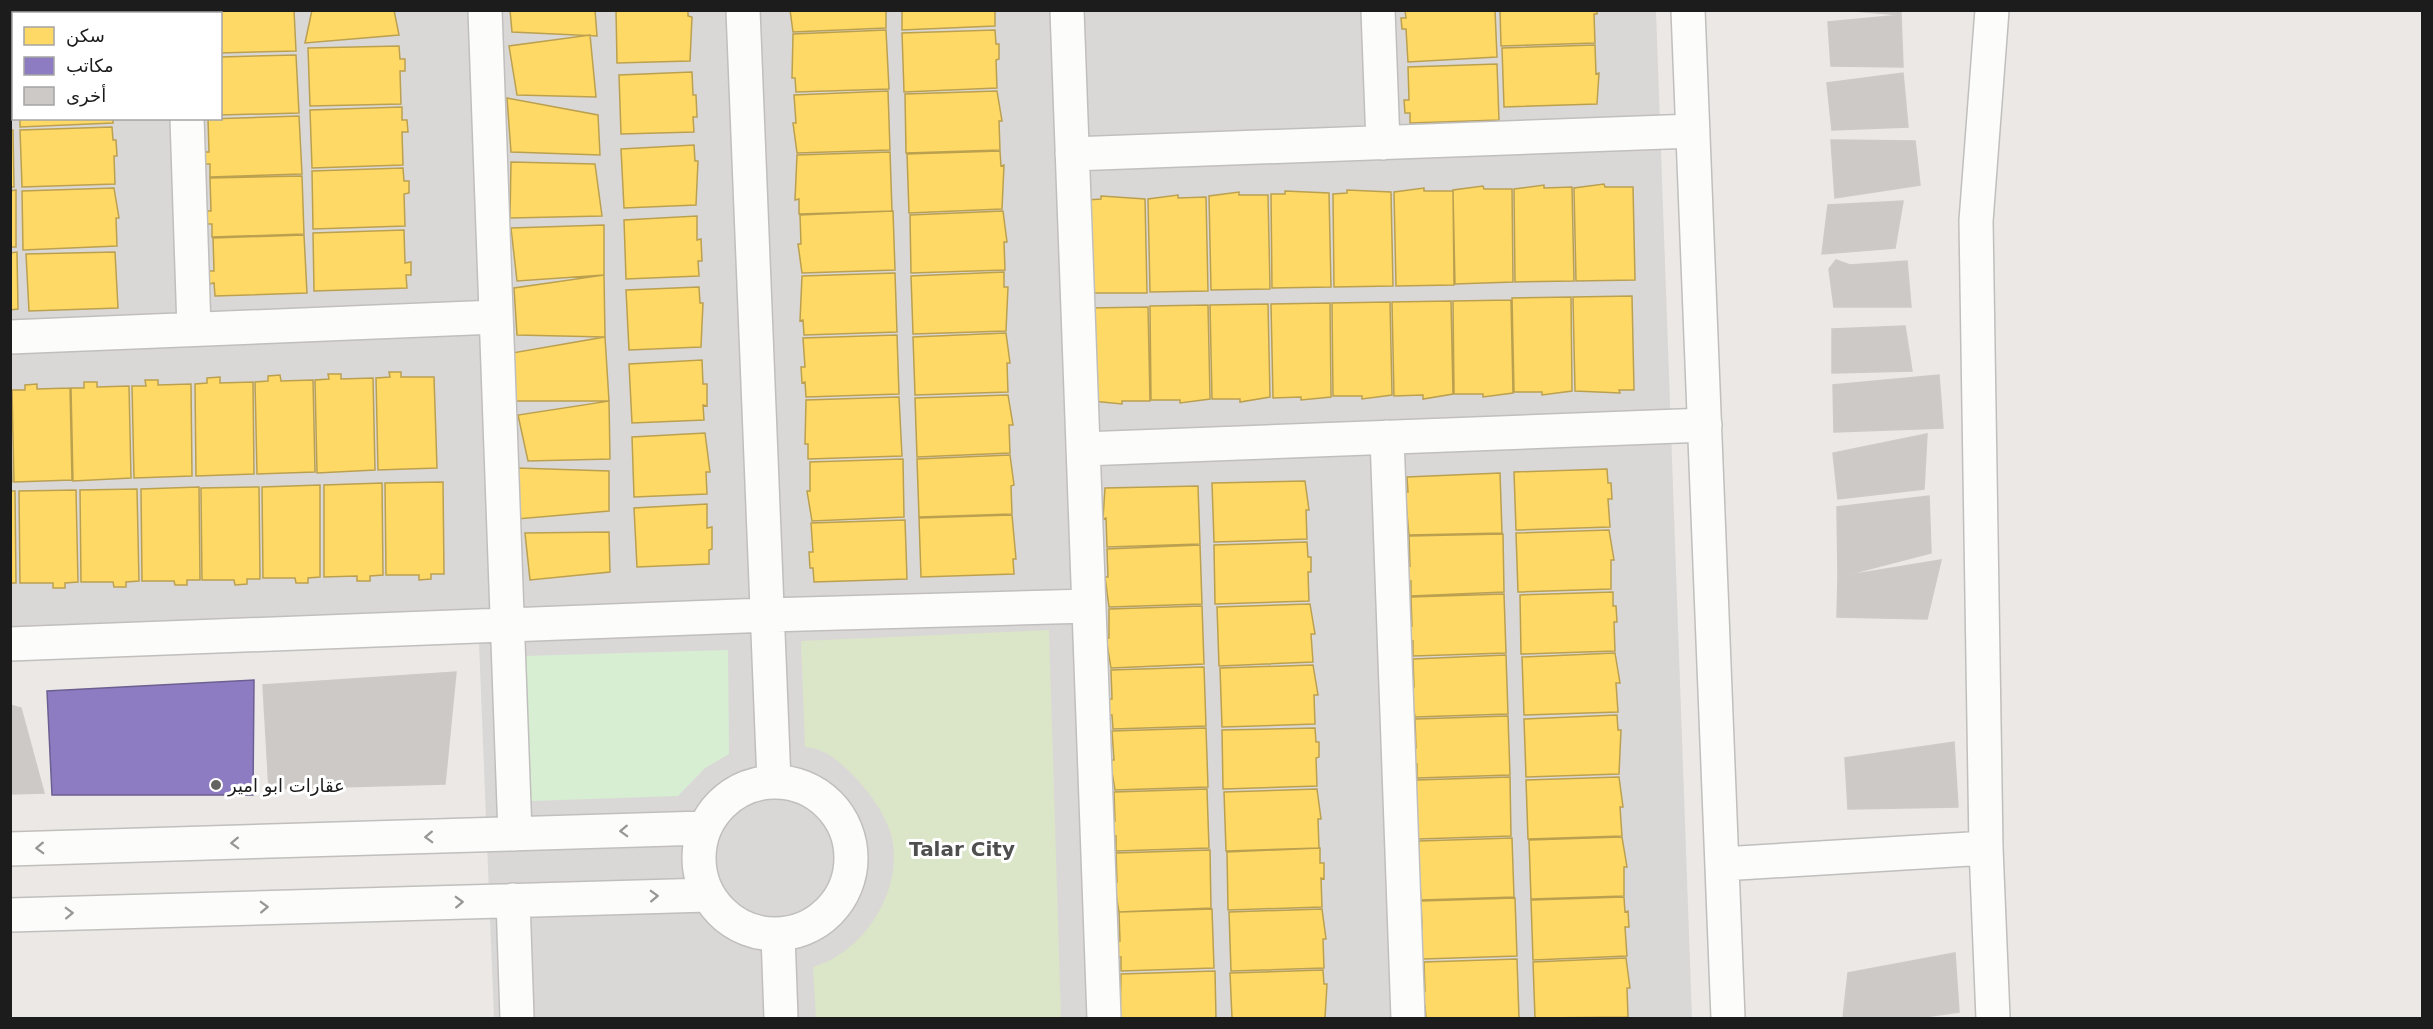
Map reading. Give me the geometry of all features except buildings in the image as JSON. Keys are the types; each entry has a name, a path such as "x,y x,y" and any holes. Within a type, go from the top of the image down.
{"street":[{"path":"485,10 515,834"},
{"path":"743,10 774,782"},
{"path":"1067,10 1104,1018"},
{"path":"1378,10 1383,143"},
{"path":"1688,10 1728,1018"},
{"path":"1992,10 1976,221 1986,848 1993,1018"},
{"path":"187,120 194,329"},
{"path":"1072,154 1693,131"},
{"path":"10,337 496,317"},
{"path":"1083,449 1705,425"},
{"path":"1387,437 1408,1018"},
{"path":"10,644 767,615 1089,606"},
{"path":"774,782 784,782 808,789 828,803 843,824 850,847 850,872 841,896 825,917 803,930 778,935 752,932 729,920 711,902 700,878 698,853 704,828 717,807 736,792 759,783 774,782"},
{"path":"10,849 704,828"},
{"path":"1722,864 1986,848"},
{"path":"10,915 708,894"},
{"path":"513,900 518,1018"},
{"path":"778,935 781,1018"}],"shaded area":[{"name":"Talar City","path":"10,11 1656,11 1692,1018 494,1018 479,643 11,660"},
{"path":"685,940 692,951 715,968 740,978 741,1018 538,1018 536,944"}],"green space":[{"path":"1049,630 1061,1018 816,1018 813,967 848,948 876,917 885,899 894,858 889,829 881,811 864,787 830,756 819,750 805,747 801,641"},
{"path":"728,650 729,754 705,768 678,796 531,801 525,656"}],"place":[{"name":"عقارات ابو امير","path":"216,785"}],"district":[{"name":"Talar City","path":"962,849"}]}
